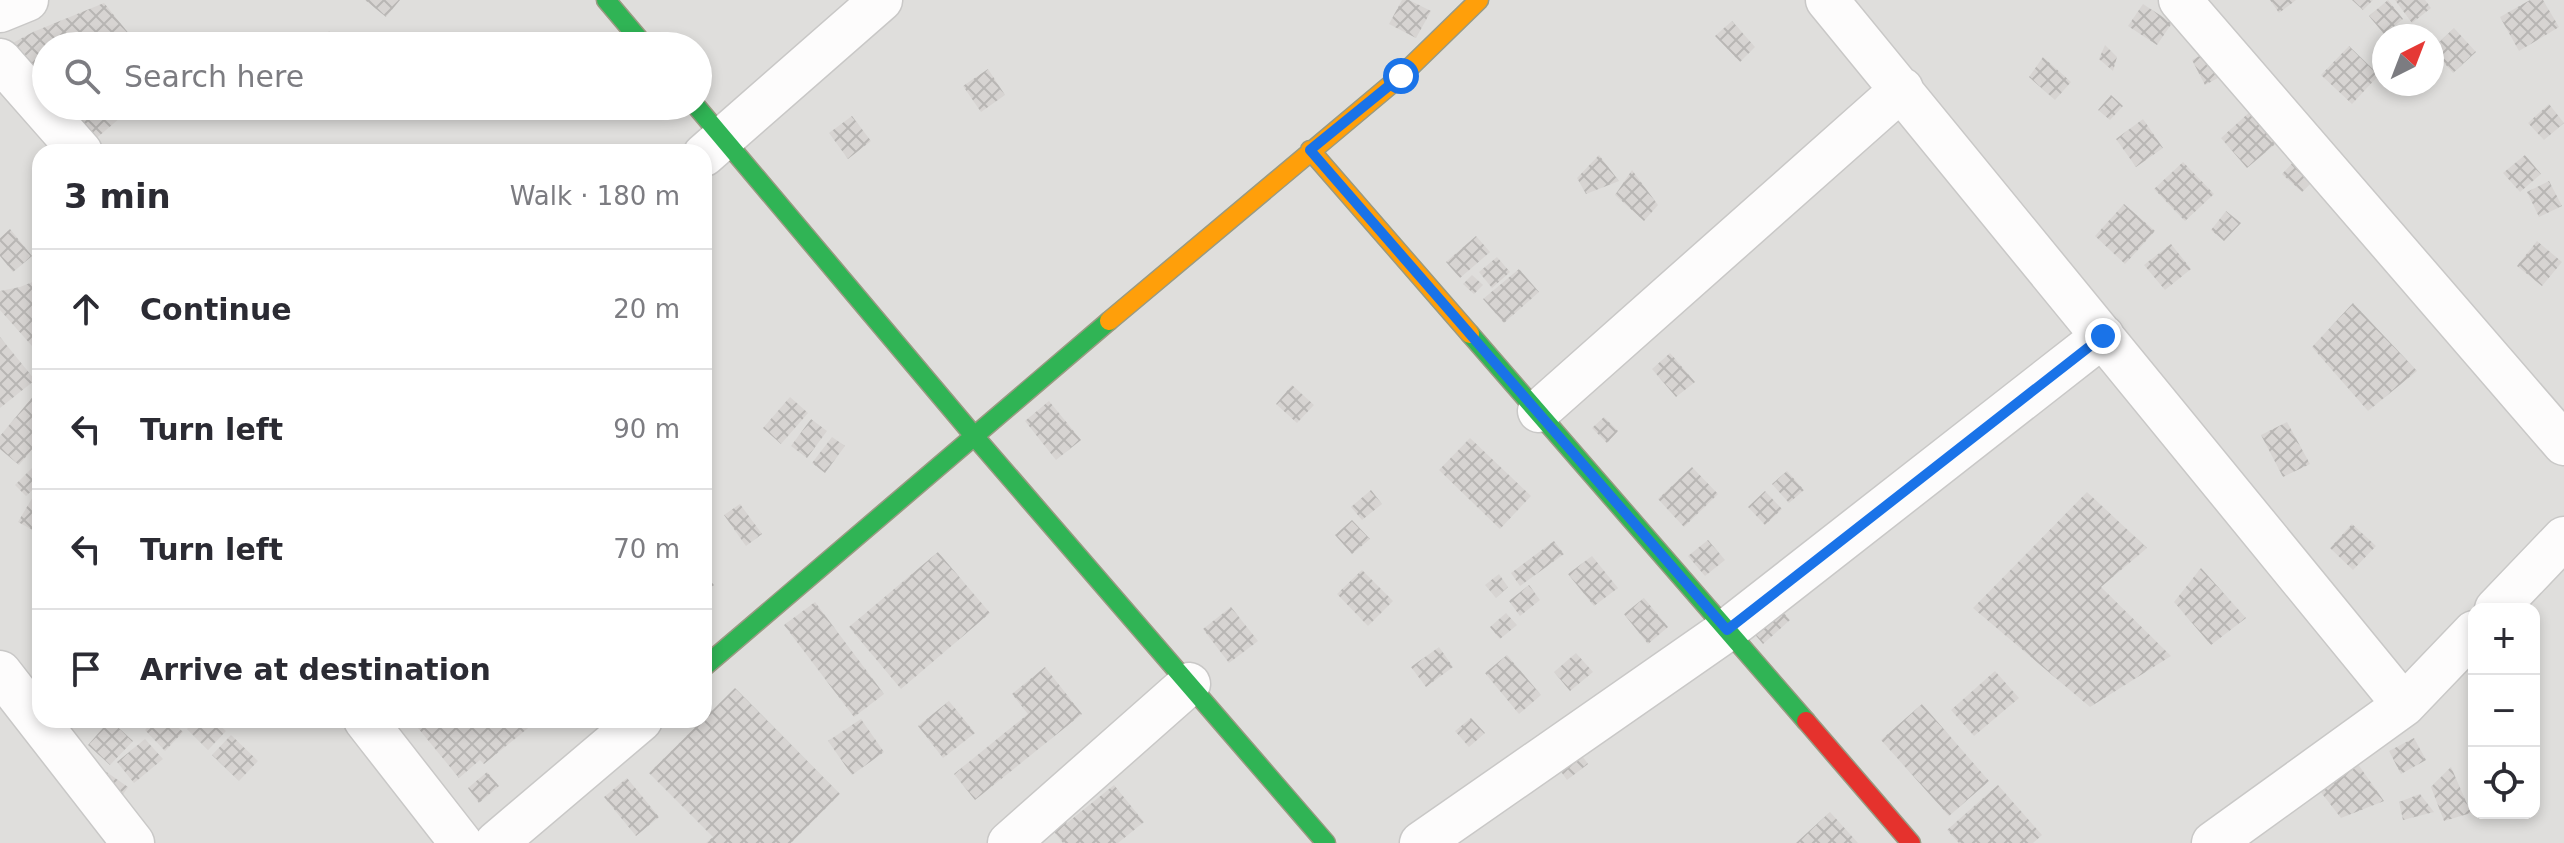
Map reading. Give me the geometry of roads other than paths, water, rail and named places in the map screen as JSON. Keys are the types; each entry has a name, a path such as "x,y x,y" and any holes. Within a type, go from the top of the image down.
{"street":[{"path":"0,11 27,0"},
{"path":"606,0 633,32"},
{"path":"714,147 881,0"},
{"path":"712,660 1310,150 1401,76 1479,0"},
{"path":"1827,0 2404,705"},
{"path":"2180,0 2564,444"},
{"path":"0,60 32,96"},
{"path":"1539,411 1902,89"},
{"path":"53,120 74,144"},
{"path":"702,120 714,147 975,437 1326,843"},
{"path":"1310,150 1911,843"},
{"path":"1421,843 1727,630 2103,336"},
{"path":"2502,603 2564,538"},
{"path":"2213,843 2404,705 2468,638"},
{"path":"0,672 23,713"},
{"path":"1009,843 1189,684"},
{"path":"36,728 133,843"},
{"path":"371,728 461,843"},
{"path":"496,843 632,728"}]}
